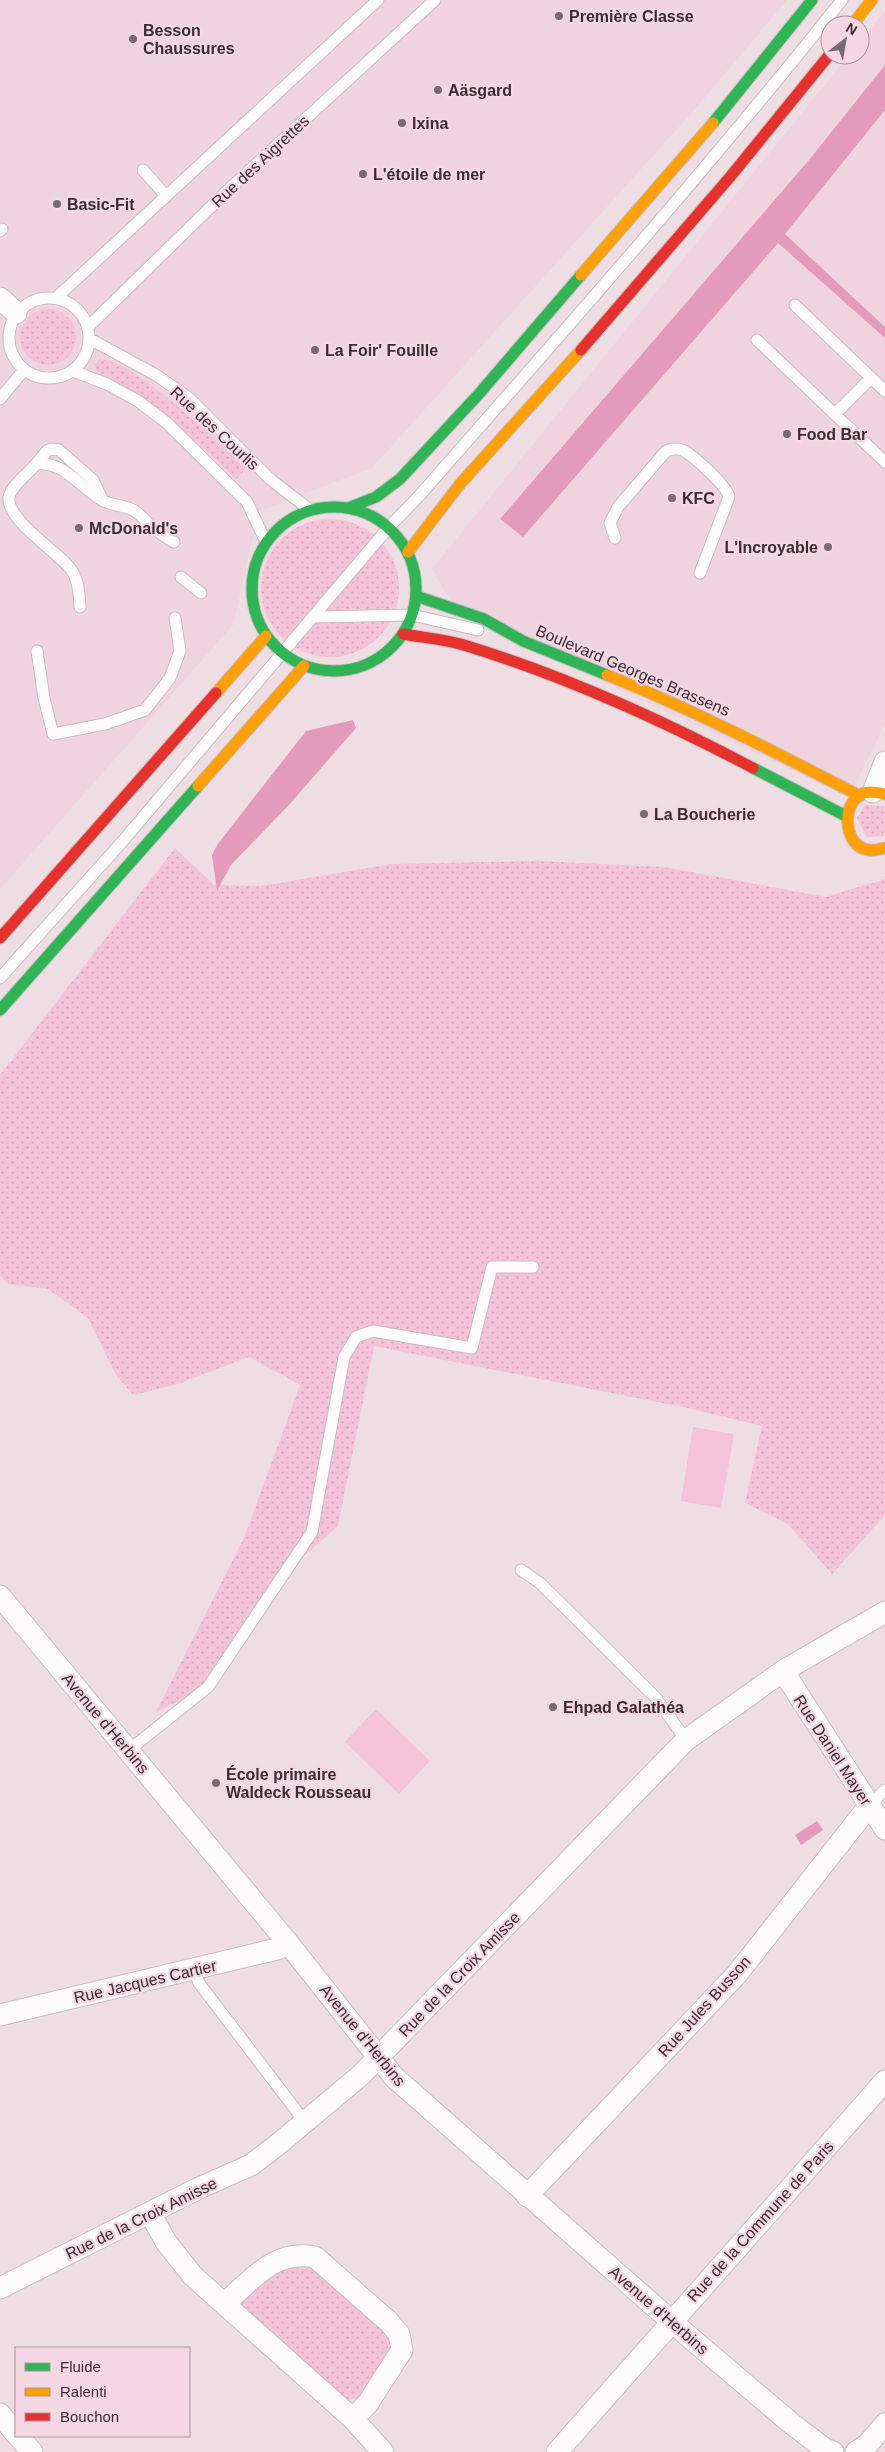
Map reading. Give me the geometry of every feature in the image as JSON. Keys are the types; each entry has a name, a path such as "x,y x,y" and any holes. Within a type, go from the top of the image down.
{"main road":[{"path":"348,508 376,498 400,479 478,395 741,90 812,0"},
{"path":"860,15 872,0"},
{"path":"408,552 439,509 749,155 821,65"},
{"path":"329,506 348,508 370,514 389,527 408,552 415,574 416,596 412,615 396,630 389,650 363,665 349,670 326,671 304,666 283,654 266,636 256,614 251,589 257,558 266,542 278,528 293,517 310,510 329,506"},
{"name":"Boulevard Georges Brassens","path":"416,596 484,619 523,641 658,695 754,741 873,794"},
{"path":"396,630 465,645 571,683 711,745 846,816"},
{"path":"0,938 266,636"},
{"path":"0,1010 304,666"},
{"path":"873,794 849,808 846,816 849,834 855,842 871,850 885,848"}],"street":[{"path":"0,298 16,312"},
{"path":"873,794 885,762"},
{"name":"Avenue d'Herbins","path":"0,1596 288,1943 394,2077 527,2196 792,2424 825,2449 833,2452"},
{"name":"Rue de la Croix Amisse","path":"0,2288 251,2164 305,2122 378,2057 686,1740 725,1710 783,1671 885,1612"},
{"name":"Rue Daniel Mayer","path":"783,1671 885,1828"},
{"name":"Rue Jules Busson","path":"527,2196 737,1974 869,1806"},
{"name":"Rue Jacques Cartier","path":"0,2015 194,1971 277,1949 288,1943"},
{"name":"Rue de la Commune de Paris","path":"556,2452 885,2081"},
{"path":"150,2213 166,2242 193,2276 353,2419 383,2452"},
{"path":"224,2304 277,2260 300,2254 315,2257 389,2322 399,2334 402,2350 368,2403 353,2419"},
{"path":"0,2414 15,2433"},
{"path":"856,2452 867,2445 885,2424"},
{"path":"19,2437 32,2452"}],"lane":[{"path":"56,298 378,0"},
{"name":"Rue des Aigrettes","path":"72,371 84,356 89,333 227,191 435,0"},
{"path":"0,978 122,842 314,618 389,527 420,495 612,278 759,104 842,0"},
{"path":"144,170 166,196"},
{"path":"72,371 61,376 48,378 35,376 24,370 15,361 8,343 10,324 16,312 26,304 38,298 56,298 64,300 83,316 89,333"},
{"path":"795,305 885,391"},
{"name":"Rue des Courlis","path":"89,333 189,398 270,479 310,510"},
{"path":"757,340 885,462"},
{"path":"0,399 24,370"},
{"name":"Rue des Courlis","path":"72,371 106,384 138,401 167,423 247,502 266,542"},
{"path":"835,414 871,378"},
{"path":"615,538 610,523 618,507 666,451 672,448 683,450 724,486 729,497 700,573"},
{"path":"80,607 77,582 70,567 19,520 11,507 9,499 11,492 47,451 51,449 59,450 93,480 102,501"},
{"path":"36,464 48,463 64,471 102,501 133,510 160,536 174,542"},
{"path":"181,577 202,593"},
{"path":"314,618 372,618 412,615 523,641"},
{"path":"37,652 44,698 54,734 105,724 145,710 170,678 180,651 175,618"},
{"path":"372,618 396,630"},
{"path":"129,1750 208,1687 312,1532 344,1357 356,1337 373,1331 472,1348 492,1267 533,1267"},
{"path":"521,1570 540,1583 656,1698 686,1740"},
{"path":"869,1806 885,1790"},
{"path":"194,1971 199,1983 305,2122"}],"shaded area":[{"path":"0,0 787,0 695,109 372,468 259,511 233,625 0,889"},
{"path":"885,11 885,724 849,797 458,613 432,569 841,65 870,65 870,30"},
{"path":"885,65 885,110 785,234 885,327 885,338 778,243 523,537 500,519 809,160"},
{"path":"48,309 59,311 68,317 74,326 76,337 74,348 68,357 59,363 48,365 37,363 28,357 22,348 20,337 22,326 28,317 37,311"},
{"path":"99,359 114,363 154,387 197,423 246,469 236,479 153,406 117,382 97,372 94,365"},
{"path":"330,519 356,525 368,531 378,540 387,550 393,562 399,588 393,614 387,626 378,636 368,645 356,651 330,657 304,651 292,645 282,636 273,626 267,614 261,588 267,562 273,550 282,540 292,531 304,525"},
{"path":"353,720 356,728 288,806 231,865 217,891 212,855 217,845 306,731"},
{"path":"865,805 885,806 885,836 867,837 857,818"},
{"path":"175,848 214,885 261,886 392,864 538,861 664,867 826,897 885,879 885,1515 832,1574 788,1524 745,1503 762,1426 687,1408 374,1346 338,1526 304,1556 218,1682 156,1712 244,1538 300,1385 249,1357 178,1384 133,1395 116,1375 88,1318 48,1289 8,1284 0,1276 0,1075"},
{"path":"693,1427 734,1434 721,1508 681,1501"},
{"path":"376,1709 430,1761 399,1794 345,1742"},
{"path":"817,1821 823,1830 801,1845 795,1835"},
{"path":"280,2267 315,2268 389,2333 391,2351 359,2398 345,2400 242,2309 242,2298"}],"traffic: fast":[{"path":"713,123 812,0"},
{"path":"348,508 376,497 400,479 478,395 581,275"},
{"path":"342,507 365,513 380,521 392,531 402,543 413,565 416,589 413,613 402,635 392,647 380,657 358,668 326,671 310,668 288,657 266,635 255,613 252,581 255,565 266,543 288,521 310,510 342,507"},
{"path":"416,596 484,619 523,641 607,675"},
{"path":"753,768 846,816"},
{"path":"0,1010 198,786"}],"traffic: slow":[{"path":"860,15 872,0"},
{"path":"581,275 713,123"},
{"path":"408,552 460,484 581,350"},
{"path":"216,693 266,636"},
{"path":"198,786 304,666"},
{"path":"607,675 703,717 860,796"},
{"path":"885,794 869,792 860,795 853,802 849,811 848,821 849,831 853,840 860,847 871,850 885,848"}],"traffic: jam":[{"path":"581,350 730,177 821,65"},
{"path":"403,634 459,644 504,658 577,685 648,716 753,768"},
{"path":"0,938 216,693"}],"place":[{"name":"Première Classe","path":"559,16"},
{"name":"Besson Chaussures","path":"133,39"},
{"name":"Aäsgard","path":"438,90"},
{"name":"Ixina","path":"402,123"},
{"name":"L'étoile de mer","path":"363,174"},
{"name":"Basic-Fit","path":"57,204"},
{"name":"La Foir' Fouille","path":"315,350"},
{"name":"Food Bar","path":"787,434"},
{"name":"KFC","path":"672,498"},
{"name":"McDonald's","path":"79,528"},
{"name":"L'Incroyable","path":"828,547"},
{"name":"La Boucherie","path":"644,814"},
{"name":"Ehpad Galathéa","path":"553,1707"},
{"name":"École primaire Waldeck Rousseau","path":"216,1783"}]}
